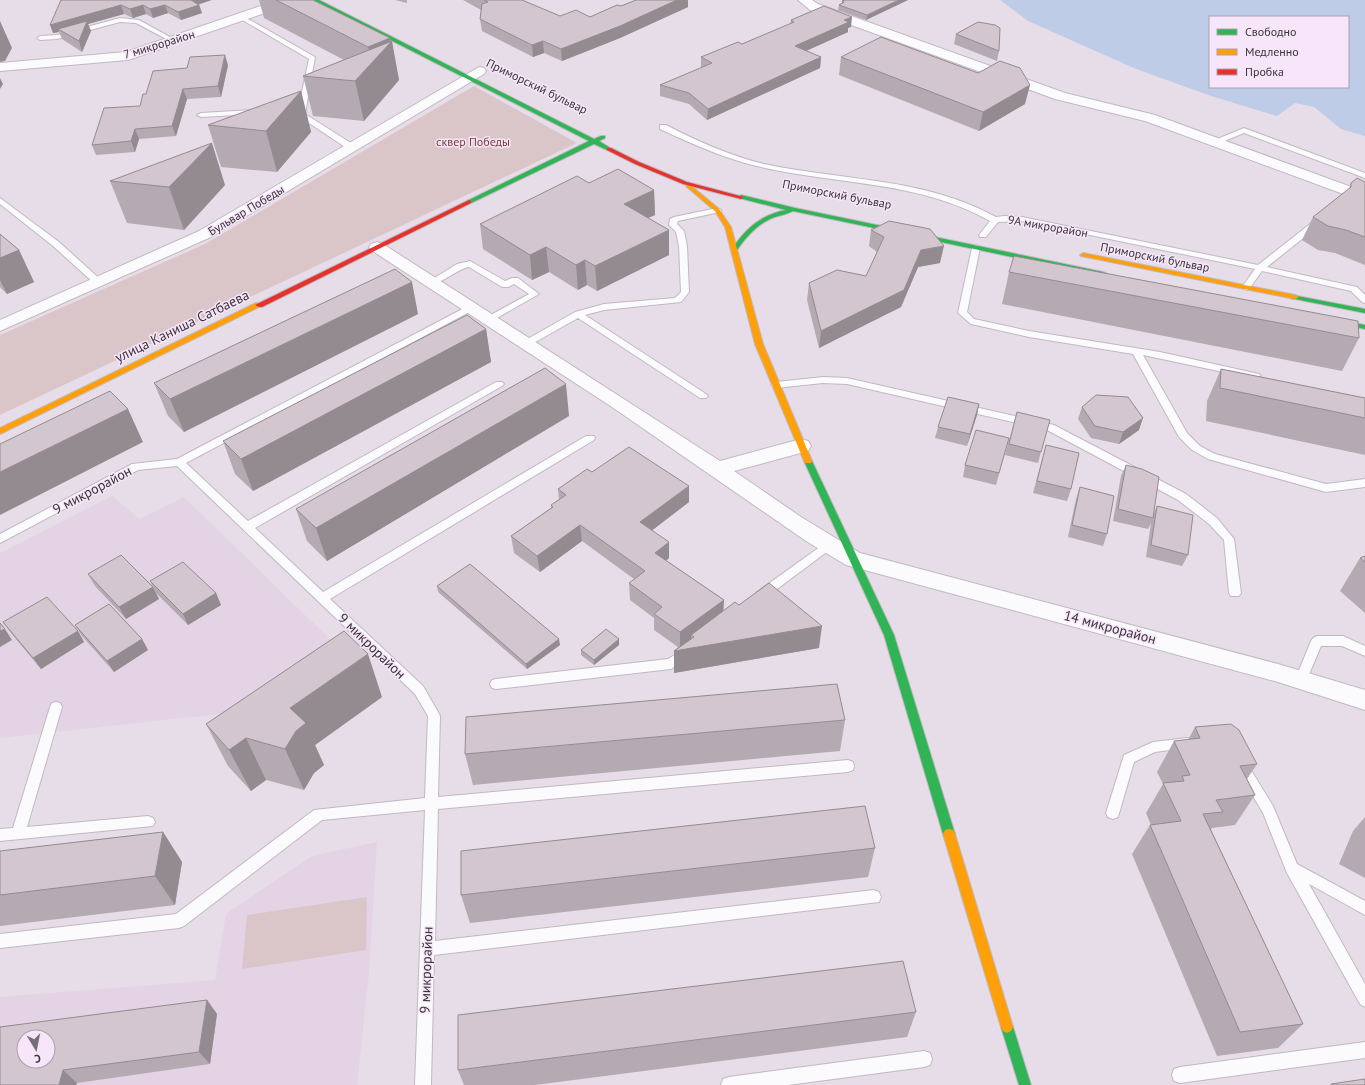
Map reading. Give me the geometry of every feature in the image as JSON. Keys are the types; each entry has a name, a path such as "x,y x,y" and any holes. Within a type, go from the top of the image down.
{"street":[{"name":"7 микрорайон","path":"0,67 128,56 290,0"},
{"name":"Приморский бульвар","path":"315,0 476,73 636,164 685,183 795,210 1110,275"},
{"path":"804,0 814,7 1060,96 1150,118 1365,197"},
{"name":"Бульвар Победы","path":"0,326 205,234 476,73"},
{"name":"Приморский бульвар","path":"598,130 610,136"},
{"name":"улица Каниша Сатбаева","path":"0,431 594,141 610,136"},
{"path":"679,170 685,183 717,210 728,227 759,344 801,446 889,635 1025,1085"},
{"path":"735,249 746,232 759,219 777,212 795,210"},
{"name":"14 микрорайон","path":"377,247 527,343 717,468 828,545 854,559 1302,680 1365,700"},
{"name":"Приморский бульвар","path":"1076,254 1365,311"},
{"path":"1320,318 1365,326"},
{"path":"717,468 801,446"}],"lane":[{"path":"241,17 313,58 299,106 301,115 351,147"},
{"path":"40,38 57,37 120,20 137,20 174,41"},
{"path":"201,115 241,114 264,111"},
{"path":"663,127 705,147 765,166 896,186 941,196 972,207 995,220"},
{"path":"1214,142 1244,130 1365,176"},
{"path":"0,200 56,244 98,282"},
{"path":"527,343 578,314 604,307 678,300 685,292 683,246 680,231 673,224 674,219 717,210"},
{"path":"1246,287 1260,268 1325,216"},
{"name":"9А микрорайон","path":"983,235 995,220 1004,218 1022,219 1354,289 1365,300"},
{"path":"976,248 962,313 971,321 1029,334 1136,351 1266,378"},
{"path":"432,282 460,266 470,264 505,285 515,280 535,294 490,319"},
{"path":"179,462 472,308"},
{"path":"578,314 702,396"},
{"path":"1136,351 1183,435 1196,448 1212,457 1326,488 1365,483"},
{"path":"776,385 823,380 847,382 1050,427 1182,497 1213,520 1229,539 1235,593"},
{"path":"247,527 499,384"},
{"path":"322,598 590,438"},
{"name":"9 микрорайон","path":"0,539 136,467 179,462 419,690 434,716 423,1085"},
{"path":"752,602 828,545"},
{"path":"1302,680 1317,642 1343,641 1365,651"},
{"path":"496,684 671,664 696,645"},
{"path":"18,834 56,707"},
{"path":"1113,813 1129,759 1153,747 1187,743 1201,745"},
{"path":"1232,760 1243,768 1268,810 1292,868 1365,999"},
{"path":"0,941 178,921 319,814 848,766"},
{"path":"0,836 148,822"},
{"path":"1292,868 1365,908"},
{"path":"427,949 874,897"},
{"path":"1180,1075 1365,1050"},
{"path":"729,1085 924,1060"}],"shaded area":[{"path":"112,496 139,519 184,497 343,652 256,710 0,738 0,553"},
{"path":"377,842 369,973 357,1085 0,1085 0,997 215,980 226,914 312,856"}],"green space":[{"name":"сквер Победы","path":"474,86 577,143 0,415 0,335 205,244"},
{"path":"367,897 366,950 242,969 247,915"}],"water":[{"path":"1000,0 1365,0 1365,136 1341,129 1314,107 1295,103 1277,116 1211,96 1136,69 1028,21"}],"building":[{"path":"61,0 191,0 199,5 178,12 165,5 150,9 143,5 130,9 121,5 50,25"},
{"path":"276,0 313,0 390,38 368,47"},
{"path":"484,0 522,0 560,16 576,10 590,17 617,5 621,6 636,0 677,0 620,26 561,49 543,41 532,45 480,19 482,4 488,2"},
{"path":"845,0 899,0 867,15 839,5"},
{"path":"824,6 852,17 844,20 849,22 795,46 821,57 708,109 689,93 660,85 712,63 701,57 738,42 742,44 794,22 791,20"},
{"path":"87,21 79,41 58,29"},
{"path":"978,22 995,25 1000,28 999,51 956,34"},
{"path":"881,37 978,73 1000,61 1020,68 1030,85 983,112 841,57"},
{"path":"392,41 355,81 303,76"},
{"path":"225,55 218,86 183,89 172,126 135,129 131,141 92,145 104,108 140,106 143,94 146,94 153,71 187,68 190,57"},
{"path":"301,91 266,131 208,125"},
{"path":"212,143 169,187 110,181"},
{"path":"618,169 654,190 624,204 669,230 595,266 585,260 576,265 546,247 530,255 480,224 577,176 589,183"},
{"path":"1357,178 1365,182 1365,237 1346,230 1328,226 1313,217 1351,187 1351,183"},
{"path":"889,221 930,229 944,246 921,250 904,290 821,331 809,283 837,270 866,276 884,237 871,230"},
{"path":"0,234 19,250 0,258"},
{"path":"1014,256 1358,321 1359,338 1009,272"},
{"path":"395,269 412,282 170,399 154,383"},
{"path":"467,315 486,329 241,459 223,441"},
{"path":"545,368 566,384 316,528 296,509"},
{"path":"1221,369 1365,398 1365,418 1220,388"},
{"path":"110,391 128,409 0,472 0,444"},
{"path":"1096,395 1128,397 1143,418 1123,432 1095,426 1082,407"},
{"path":"948,397 979,404 970,434 938,427"},
{"path":"1017,412 1050,420 1041,452 1009,444"},
{"path":"976,430 1009,438 999,473 965,465"},
{"path":"1046,445 1079,453 1071,489 1037,481"},
{"path":"629,447 689,486 640,522 669,542 655,553 724,600 680,632 654,614 662,607 629,583 645,571 580,525 537,556 511,536 553,507 551,505 566,495 558,489 587,469 592,472"},
{"path":"1126,465 1142,469 1159,477 1153,518 1118,509"},
{"path":"1080,487 1114,496 1107,534 1072,525"},
{"path":"1157,506 1193,515 1188,555 1151,545"},
{"path":"121,555 153,587 119,607 88,574"},
{"path":"1365,556 1365,562 1360,558"},
{"path":"183,562 216,593 183,614 150,581"},
{"path":"470,564 559,639 526,664 437,586"},
{"path":"769,583 822,626 674,651 694,637 691,635 735,602 739,605"},
{"path":"47,597 78,631 33,658 3,622"},
{"path":"109,604 142,639 107,661 75,625"},
{"path":"0,623 5,629 0,631"},
{"path":"606,629 619,639 594,660 581,650"},
{"path":"344,631 368,654 290,708 306,723 296,731 285,749 246,738 229,750 206,724"},
{"path":"837,684 845,720 465,754 466,717"},
{"path":"1231,724 1239,730 1257,764 1240,766 1255,795 1216,800 1223,812 1203,814 1303,1024 1240,1032 1150,825 1181,821 1163,783 1184,781 1182,776 1190,775 1174,741 1200,738 1195,727"},
{"path":"865,806 875,848 461,895 461,851"},
{"path":"163,832 155,876 0,895 0,851"},
{"path":"903,961 916,1012 458,1070 458,1015"},
{"path":"207,1000 199,1052 63,1070 59,1085 0,1085 0,1027"},
{"path":"1365,1079 1365,1085 1331,1085 1331,1084"}],"traffic: fast":[{"path":"315,0 609,149"},
{"path":"469,202 603,137"},
{"path":"741,197 795,210 1103,274"},
{"path":"735,249 751,228 758,223 764,219 790,211"},
{"path":"1295,297 1365,311"},
{"path":"1329,319 1365,327"},
{"path":"808,461 889,635 949,834"},
{"path":"1007,1027 1025,1085"}],"traffic: slow":[{"path":"689,186 717,210 728,227 759,344 808,461"},
{"path":"1083,255 1295,297"},
{"path":"0,431 259,305"},
{"path":"949,834 1007,1027"}],"traffic: jam":[{"path":"609,149 637,163 685,183 741,197"},
{"path":"259,305 469,202"}]}
